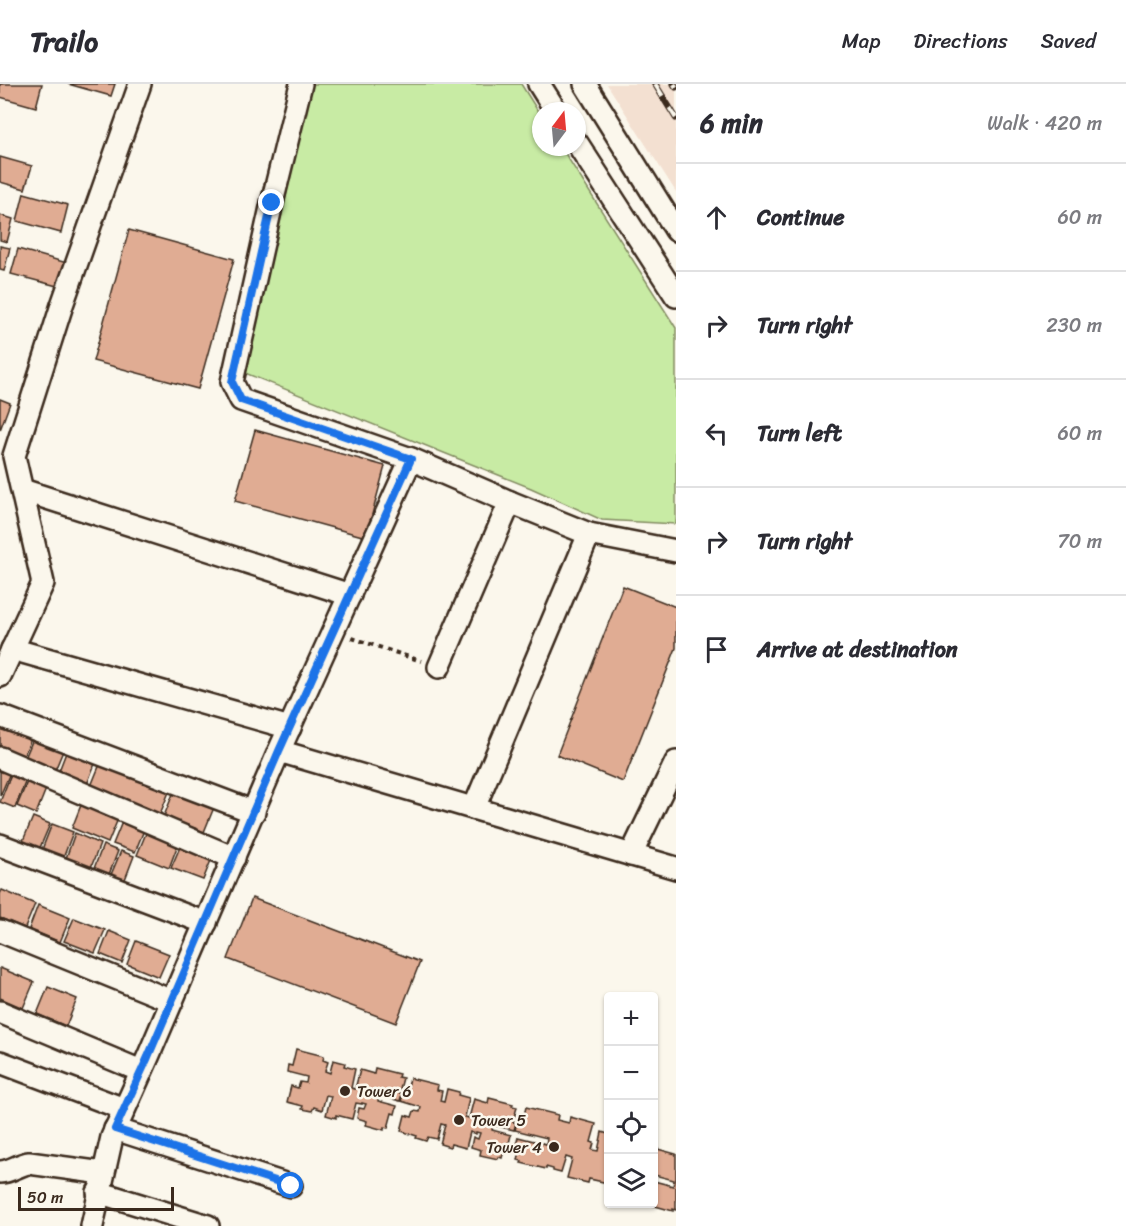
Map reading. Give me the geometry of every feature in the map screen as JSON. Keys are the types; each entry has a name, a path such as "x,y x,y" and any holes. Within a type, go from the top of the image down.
{"street":[{"path":"0,675 43,583 14,456 62,305 140,84"},
{"path":"301,84 232,382 241,400 411,459 589,534 676,551"},
{"path":"538,84 550,102"},
{"path":"585,84 676,230"},
{"path":"585,156 676,296"},
{"path":"92,1226 115,1129 279,751 411,459"},
{"path":"22,490 350,595"},
{"path":"439,667 510,502"},
{"path":"474,808 589,534"},
{"path":"12,649 290,728"},
{"path":"0,716 254,812"},
{"path":"279,751 676,868"},
{"path":"0,758 234,858"},
{"path":"631,855 676,762"},
{"path":"0,845 206,923"},
{"path":"0,931 172,1001"},
{"path":"0,1012 141,1071"},
{"path":"0,1062 124,1109"},
{"path":"115,1129 291,1186"},
{"path":"0,1172 6,1172 29,1162 101,1183 208,1226"}],"path":[{"path":"333,632 439,667"}],"shaded area":[{"path":"607,84 676,84 676,192"}],"green space":[{"path":"312,84 521,84 532,102 532,156 567,156 676,328 676,524 602,520 531,488 245,373"}],"building":[{"path":"0,84 42,84 36,107 0,97"},
{"path":"68,84 115,84 111,96"},
{"path":"0,157 32,166 25,189 0,182"},
{"path":"24,193 68,205 61,233 17,221"},
{"path":"0,215 13,219 7,242 0,240"},
{"path":"129,230 234,259 198,389 93,361"},
{"path":"0,246 10,248 4,271 0,270"},
{"path":"18,249 67,263 61,287 11,274"},
{"path":"0,399 10,403 0,430"},
{"path":"255,430 385,466 366,537 235,501"},
{"path":"623,586 676,607 676,648 623,782 557,755"},
{"path":"0,726 31,739 21,762 0,753"},
{"path":"33,739 63,751 53,775 23,763"},
{"path":"67,750 96,761 86,787 57,776"},
{"path":"100,764 169,792 158,819 89,791"},
{"path":"0,769 10,773 0,796"},
{"path":"11,774 26,780 15,808 0,802"},
{"path":"27,782 46,789 36,814 17,806"},
{"path":"175,789 215,805 204,832 164,816"},
{"path":"83,800 120,814 108,843 72,828"},
{"path":"33,817 50,824 39,850 22,843"},
{"path":"122,822 144,830 135,852 113,844"},
{"path":"52,824 73,832 62,861 41,852"},
{"path":"149,826 180,839 169,868 137,855"},
{"path":"75,833 100,844 90,870 65,861"},
{"path":"183,840 214,853 203,880 171,868"},
{"path":"103,845 118,851 108,877 93,871"},
{"path":"121,851 134,856 124,882 110,877"},
{"path":"2,890 35,904 25,928 0,918"},
{"path":"252,898 420,962 396,1023 228,959"},
{"path":"38,905 70,918 60,942 29,929"},
{"path":"74,918 105,930 95,953 64,941"},
{"path":"109,931 131,940 122,963 100,954"},
{"path":"136,941 169,954 159,977 127,964"},
{"path":"0,968 34,982 23,1008 0,998"},
{"path":"48,987 77,999 66,1026 37,1014"},
{"name":"Tower 6","path":"296,1049 324,1056 323,1060 328,1062 325,1071 330,1073 333,1060 355,1069 351,1088 355,1089 360,1070 374,1074 375,1068 399,1074 398,1077 403,1078 399,1093 402,1093 400,1101 379,1095 378,1101 397,1106 395,1114 392,1113 388,1128 384,1127 384,1130 366,1125 367,1121 357,1118 359,1108 364,1109 366,1104 356,1103 352,1119 326,1115 331,1096 326,1095 322,1110 314,1107 312,1111 302,1109 303,1106 287,1102 291,1086 298,1088 300,1082 306,1083 307,1077 287,1072 288,1065 292,1066"},
{"name":"Tower 5","path":"410,1078 438,1085 437,1090 442,1091 440,1101 444,1102 447,1089 469,1098 465,1117 469,1118 474,1099 488,1103 489,1098 517,1107 513,1122 516,1123 514,1130 493,1125 492,1130 511,1135 502,1158 480,1155 481,1150 471,1147 473,1137 478,1139 480,1133 470,1132 466,1148 440,1144 445,1125 441,1124 437,1139 428,1137 426,1141 401,1131 405,1115 412,1117 414,1111 420,1112 421,1107 401,1101 403,1095 406,1095"},
{"name":"Tower 4","path":"526,1107 558,1115 557,1120 569,1123 570,1117 596,1124 591,1142 594,1143 592,1150 598,1151 602,1132 604,1133 604,1182 589,1179 588,1183 567,1178 572,1159 566,1157 561,1173 546,1167 546,1169 521,1163 522,1161 518,1160 520,1151 515,1150 518,1137 546,1144 547,1138 515,1130 518,1118 523,1120"},
{"path":"658,1149 676,1154 676,1210 658,1207 658,1182 673,1186 674,1180 658,1176"}],"railway":[{"path":"655,84 676,118"}],"place":[{"name":"Tower 6","path":"345,1091"},
{"name":"Tower 5","path":"459,1120"},
{"name":"Tower 4","path":"554,1147"}],"route":[{"path":"272,203 232,382 241,400 411,459 279,751 115,1129 291,1186"}]}
